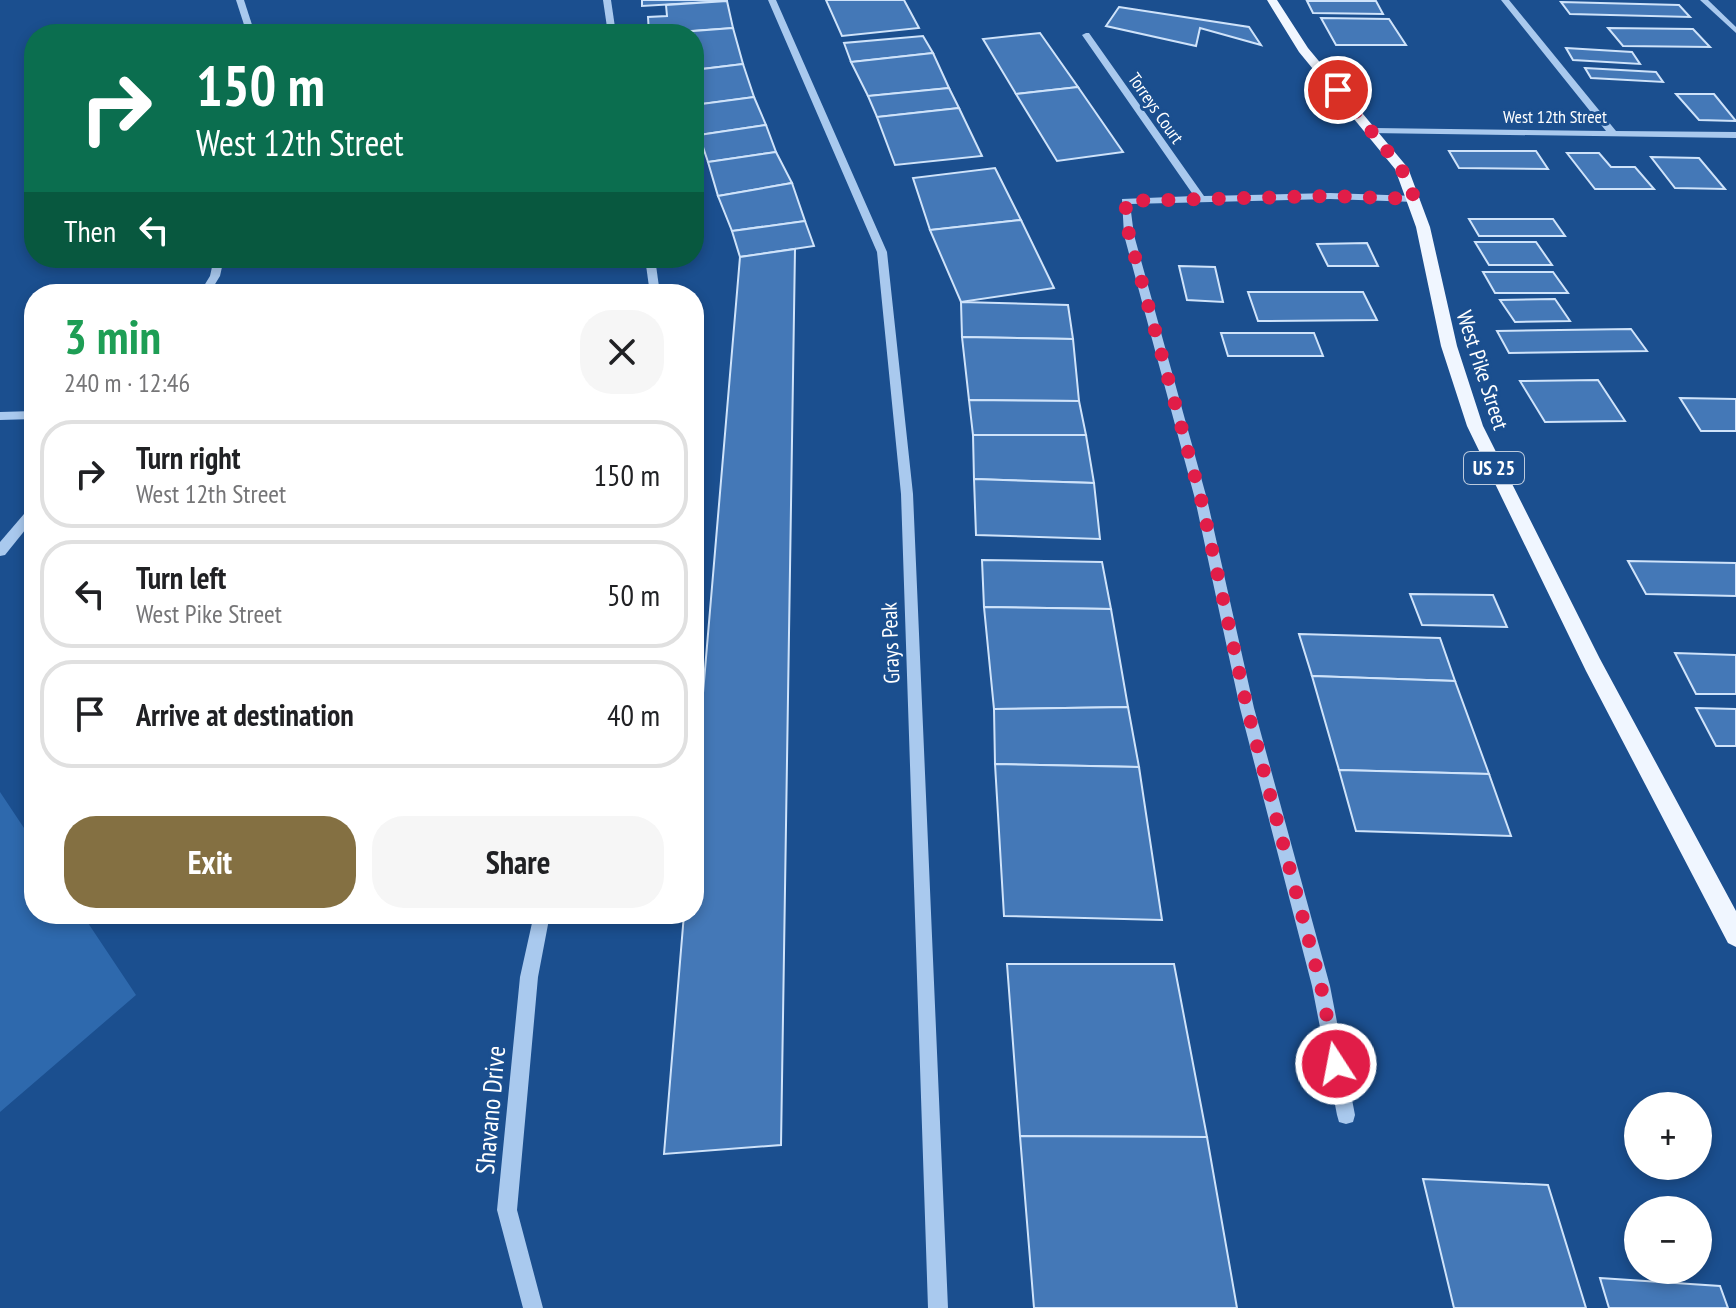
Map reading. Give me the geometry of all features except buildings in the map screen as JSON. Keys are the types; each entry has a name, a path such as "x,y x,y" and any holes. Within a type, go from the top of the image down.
{"main road":[{"name":"West Pike Street","path":"1272,0 1303,50 1401,168 1415,199 1449,346 1475,426 1593,665 1736,935"}],"street":[{"path":"240,0 248,24"},
{"path":"607,0 611,24"},
{"name":"Grays Peak","path":"772,0 882,252 907,494 938,1308"},
{"path":"1505,0 1612,132"},
{"path":"1704,0 1736,31"},
{"name":"Torreys Court","path":"1086,35 1200,198"},
{"name":"West 12th Street","path":"1373,131 1736,135"},
{"path":"1346,1115 1321,986 1247,708 1201,499 1129,235 1125,201 1330,196 1415,199"},
{"path":"0,416 24,415"},
{"path":"0,551 24,522"},
{"name":"Shavano Drive","path":"533,1308 507,1210 529,977 540,924"}],"shaded area":[{"path":"0,792 24,828 24,924 89,924 136,995 0,1112"}],"route":[{"path":"1336,1064 1321,986 1247,708 1201,499 1129,235 1125,201 1330,196 1415,199 1401,168 1338,90"}]}
